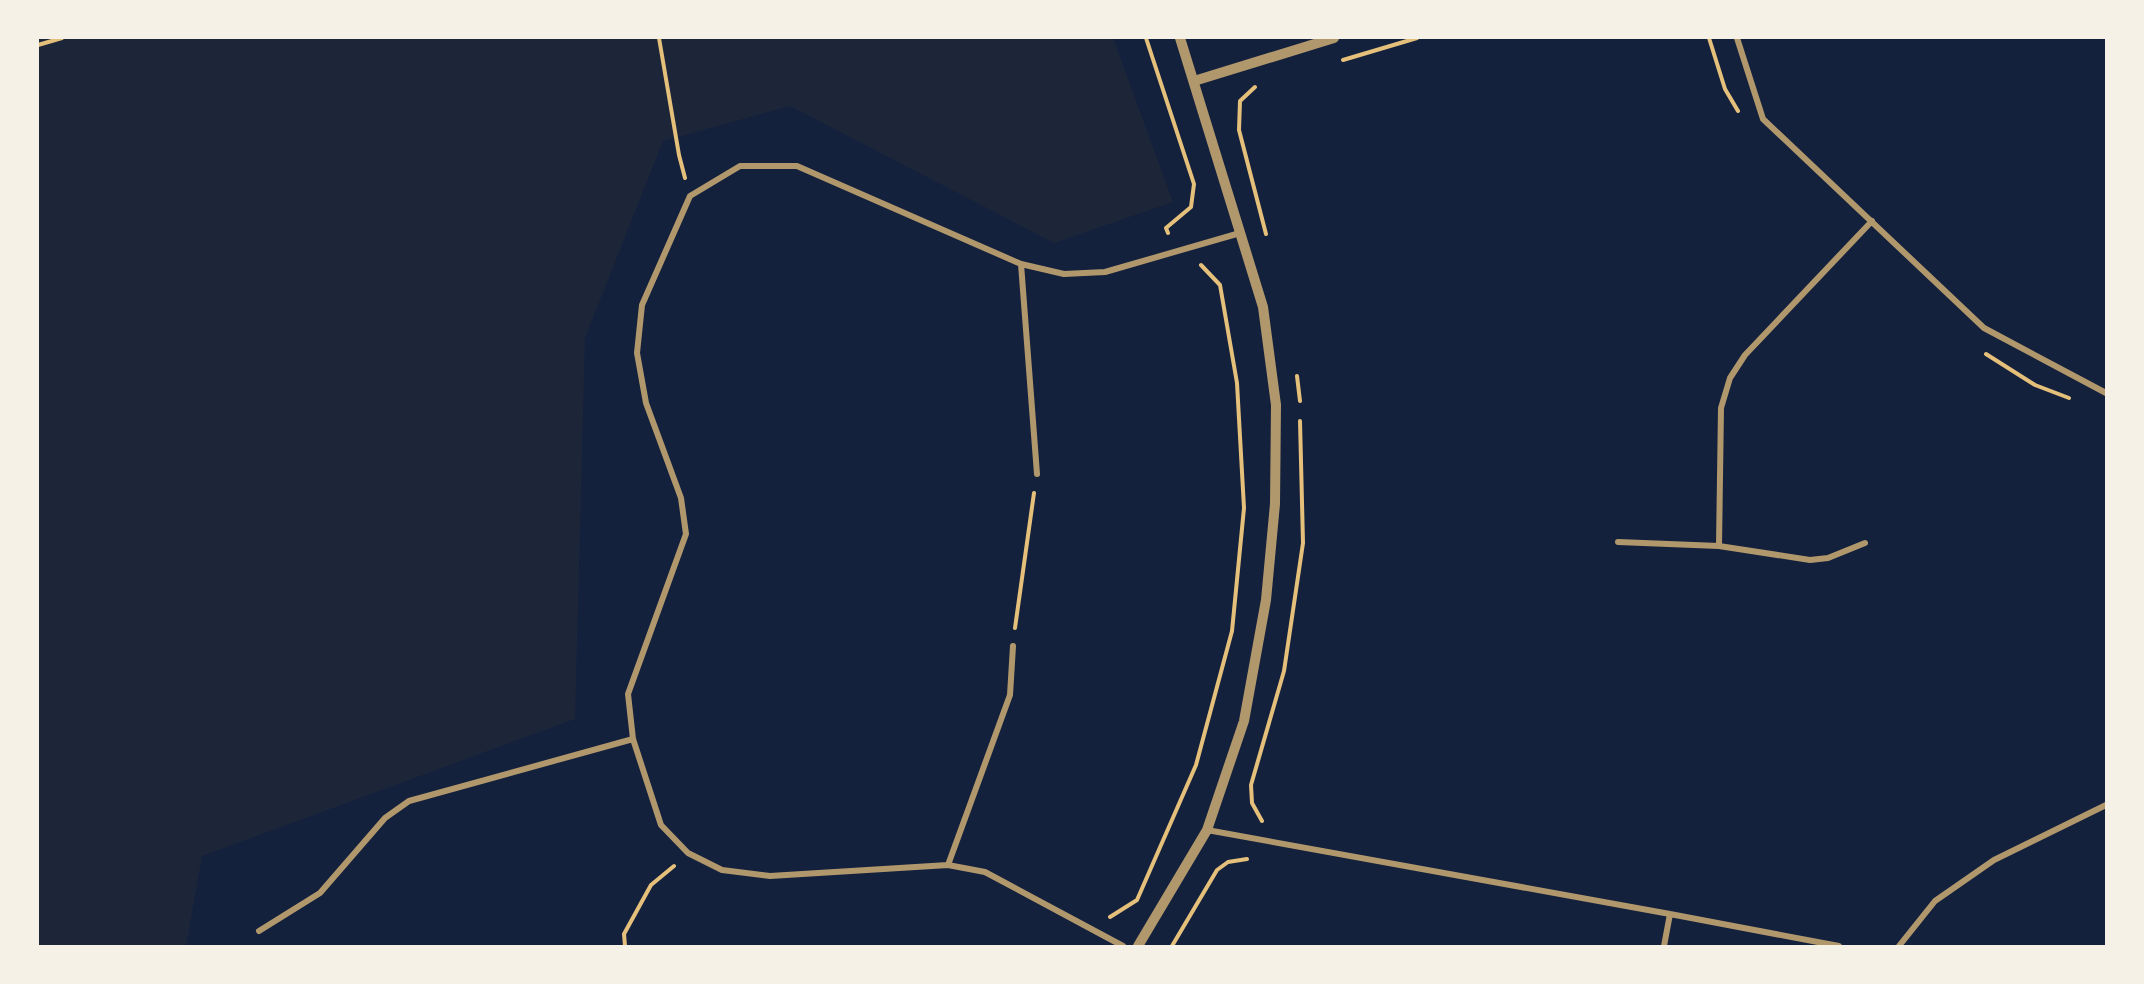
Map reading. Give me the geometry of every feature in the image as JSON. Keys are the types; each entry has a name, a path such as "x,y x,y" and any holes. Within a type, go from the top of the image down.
{"street":[{"path":"1138,946 1207,830 1244,721 1266,600 1275,504 1276,405 1263,307 1180,38"},
{"path":"1194,81 1334,38"},
{"path":"1737,38 1763,119 1984,328 2106,393"},
{"path":"1123,946 985,872 948,865 770,876 722,870 688,853 661,825 633,739 628,694 686,534 681,498 646,404 637,353 642,305 690,196 740,166 797,166 1022,264 1064,274 1105,272 1240,233"},
{"path":"1719,546 1721,408 1730,378 1745,355 1872,221"},
{"path":"1022,264 1037,474"},
{"path":"1618,542 1719,546 1810,561 1828,558 1865,543"},
{"path":"948,865 1010,695 1013,646"},
{"path":"259,931 320,893 385,818 409,801 633,739"},
{"path":"1899,946 1935,901 1994,860 2106,805"},
{"path":"1207,830 1839,946"},
{"path":"1664,946 1670,914"}],"path":[{"path":"38,45 62,38"},
{"path":"659,38 679,155 690,196"},
{"path":"1076,921 1084,911 1109,918 1137,900 1196,765 1232,630 1244,508 1237,383 1220,285 1203,266 1179,262 1166,228 1191,207 1194,184 1146,38"},
{"path":"1013,646 1037,474"},
{"path":"625,946 624,934 651,885 688,853"}],"shaded area":[{"path":"38,38 1113,38 1173,202 1054,243 790,106 663,141 585,338 575,719 202,856 186,946 38,946"}]}
